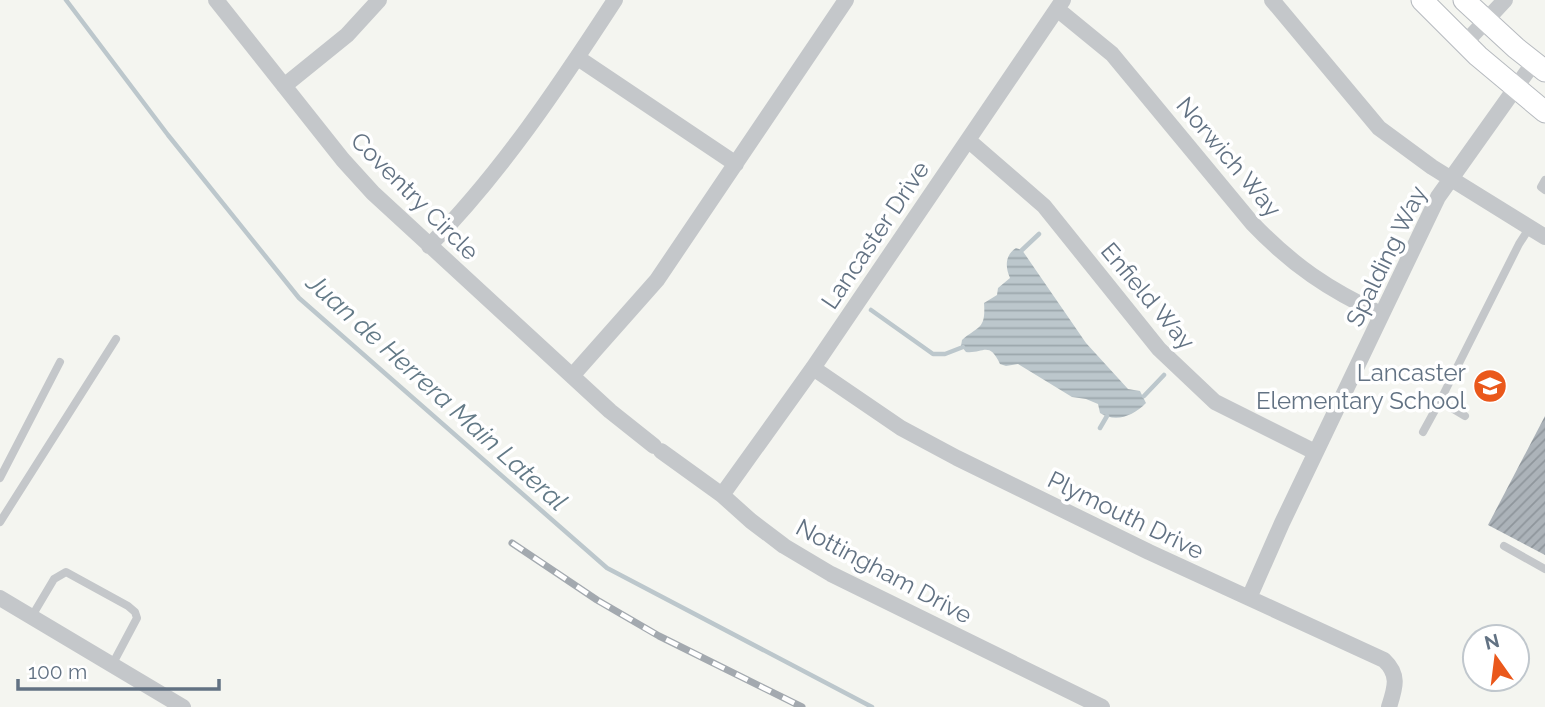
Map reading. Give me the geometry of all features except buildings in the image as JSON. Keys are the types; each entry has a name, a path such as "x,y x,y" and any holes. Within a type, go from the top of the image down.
{"main road":[{"path":"1422,0 1465,43 1545,112"},
{"path":"1464,0 1539,66"}],"street":[{"name":"Coventry Circle","path":"216,0 343,160 373,193 610,411"},
{"path":"284,86 347,35 379,0"},
{"path":"429,246 453,222 492,174 578,58 615,0"},
{"path":"572,376 657,280 846,0"},
{"path":"1272,0 1379,128 1432,167 1545,237"},
{"path":"1465,43 1505,0"},
{"name":"Lancaster Drive","path":"722,495 813,368 1060,4"},
{"name":"Norwich Way","path":"1060,4 1112,54 1277,249 1332,290 1381,314"},
{"path":"578,58 736,164"},
{"name":"Spalding Way","path":"1249,598 1315,453 1438,197 1516,89 1539,66"},
{"name":"Enfield Way","path":"968,141 1044,206 1159,349 1215,402 1315,453"},
{"name":"Plymouth Drive","path":"813,368 901,428 957,458 1149,552 1384,660 1391,667 1396,680 1389,707"},
{"name":"Nottingham Drive","path":"610,411 722,495 784,546 831,574 1102,707"},
{"path":"0,597 183,707"}],"lane":[{"path":"1545,180 1541,187 1545,190"},
{"path":"1423,432 1514,253 1530,227"},
{"path":"0,522 116,339"},
{"path":"0,478 60,362"},
{"path":"1440,401 1465,416"},
{"path":"1504,546 1545,569"},
{"path":"32,616 54,579 66,572 128,606 137,618 112,664"}],"shaded area":[{"path":"1016,248 1022,250 1086,343 1128,389 1140,391 1146,403 1141,408 1124,417 1106,416 1100,413 1098,404 1072,397 1018,364 1000,364 989,350 966,352 961,346 962,340 982,323 984,303 997,295 998,288 1010,278 1007,262"}],"waterway":[{"name":"Juan de Herrera Main Lateral","path":"66,0 168,135 299,298 607,568 872,707"},
{"path":"1022,250 1039,234"},
{"path":"871,310 933,354 945,354 963,347"},
{"path":"1144,396 1164,375"},
{"path":"1100,428 1107,416"}],"railway":[{"path":"512,543 597,600 659,636 802,707"}],"place":[{"name":"Lancaster Elementary School","path":"1490,386"}]}
